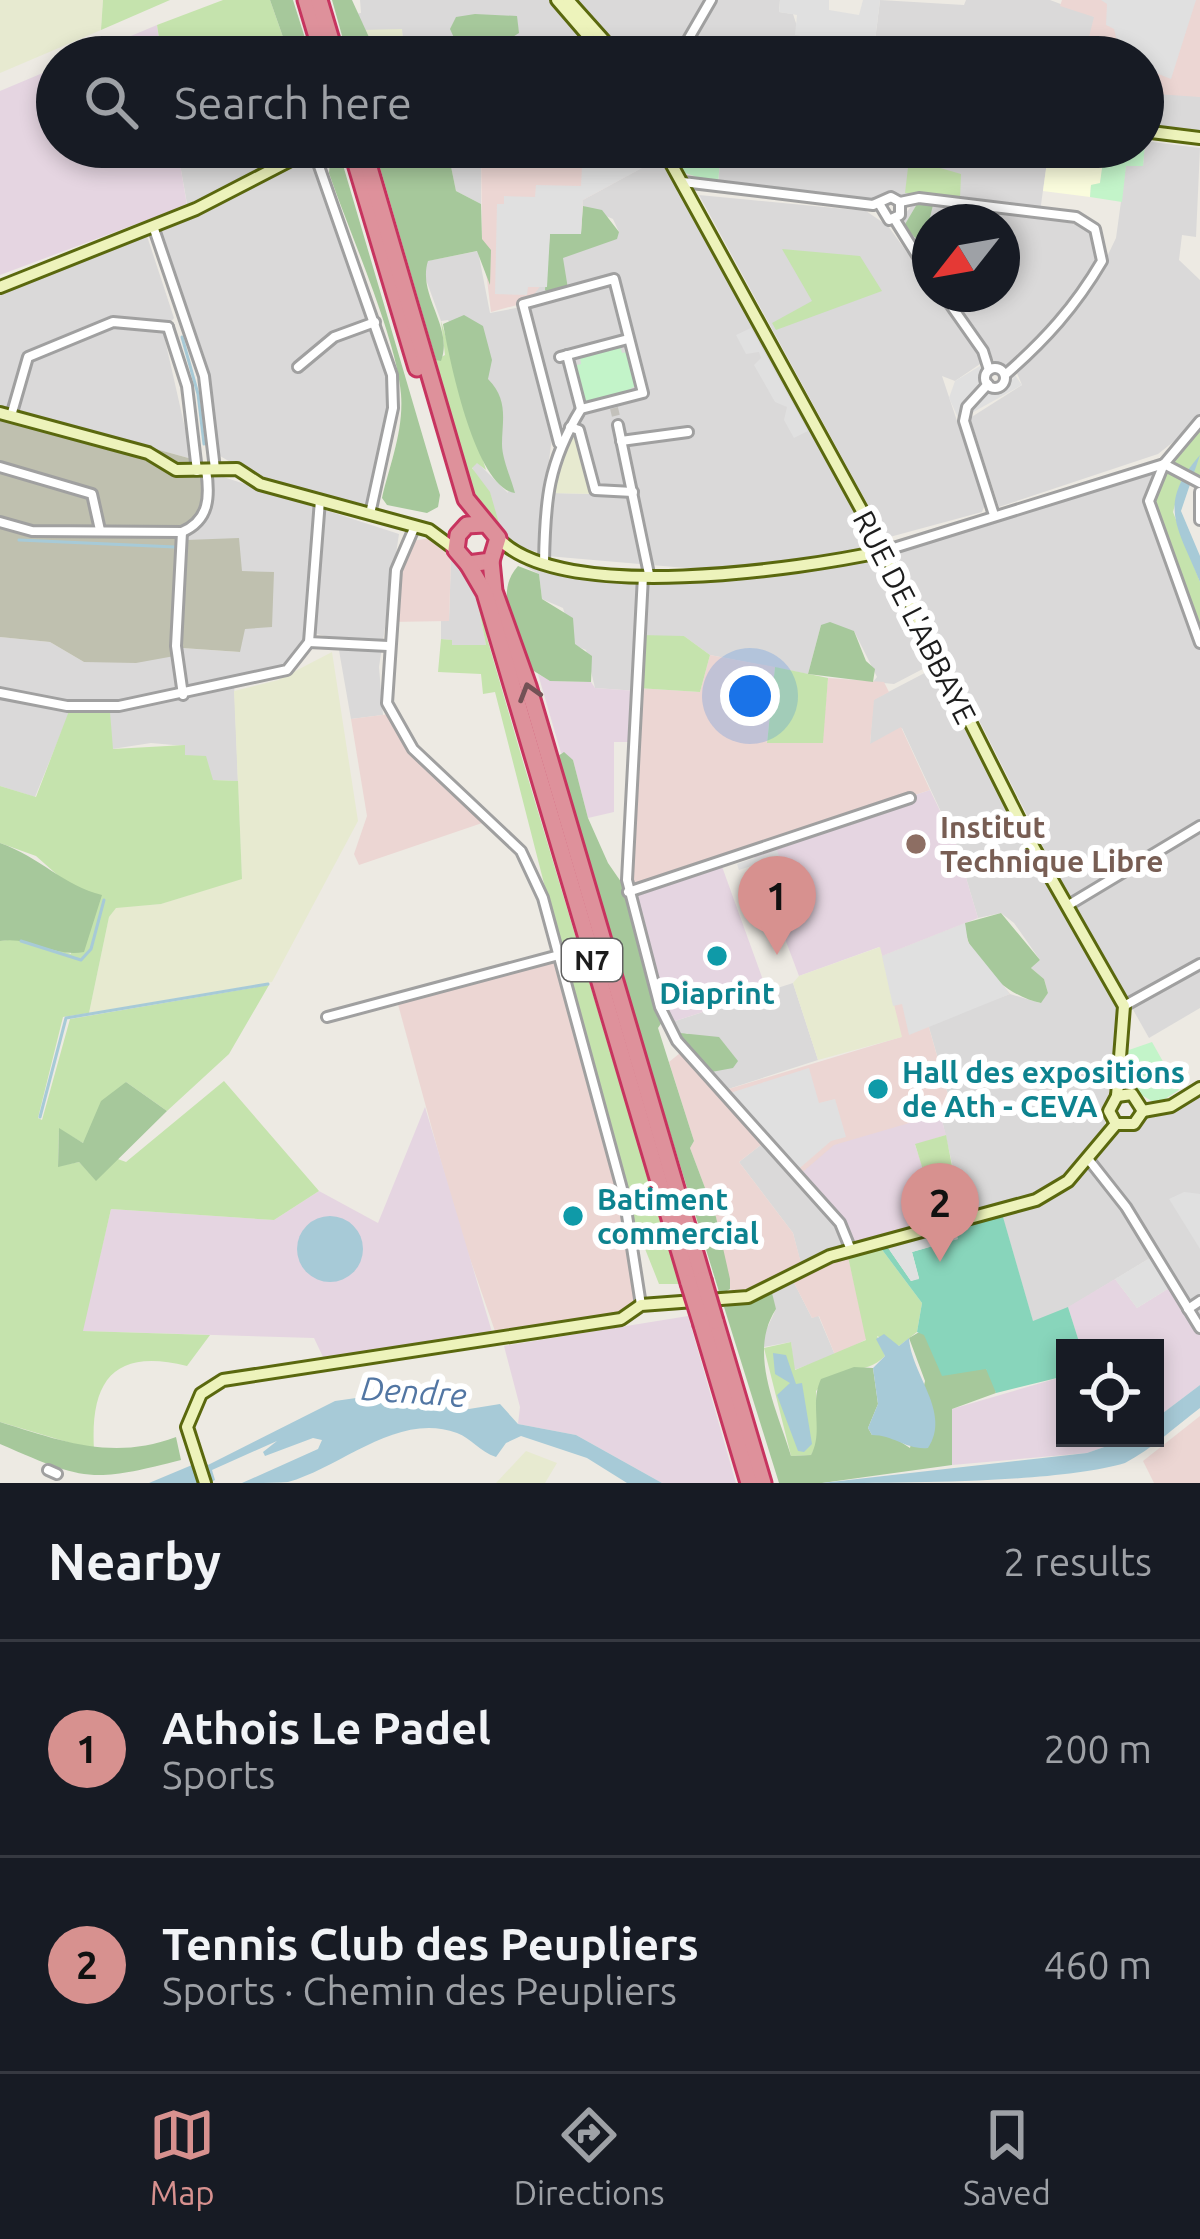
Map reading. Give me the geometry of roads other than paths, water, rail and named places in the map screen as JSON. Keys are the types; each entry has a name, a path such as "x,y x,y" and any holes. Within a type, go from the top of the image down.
{"highway":[{"path":"306,0 317,36"},
{"path":"319,0 330,36"},
{"path":"356,168 462,529 462,557 492,559 498,538 466,499 368,168"},
{"path":"462,529 484,524"},
{"name":"N7","path":"462,557 485,593 696,1281"},
{"name":"N7","path":"492,559 494,591 534,707 708,1323 740,1429 763,1483"},
{"name":"N7","path":"740,1429 749,1483"}],"street":[{"path":"557,0 588,36"},
{"path":"568,0 600,36"},
{"path":"690,36 711,0"},
{"path":"1164,134 1200,138"},
{"path":"0,287 153,226 273,168"},
{"path":"322,168 394,392 370,515"},
{"name":"RUE DE L'ABBAYE","path":"674,168 884,551 1066,906 1124,1006"},
{"path":"682,182 880,205 891,197 900,202 919,197 1076,217 1095,229 1102,261 1085,289 1054,330 998,387 988,384"},
{"path":"895,220 902,211 900,202"},
{"path":"880,205 885,218 895,220"},
{"path":"895,220 912,251"},
{"path":"0,522 32,531 182,532 197,524 208,506 205,379 153,226"},
{"path":"559,443 544,362 523,304 614,279 643,394 581,410"},
{"path":"955,312 983,352 989,370 988,384 967,407 964,422 994,514"},
{"path":"186,317 169,328 112,322 28,358 6,415 148,453 176,470 237,469 260,484 370,515 429,530 462,529"},
{"path":"298,367 334,337 374,322"},
{"path":"169,328 206,470"},
{"path":"544,563 548,488 559,443 581,410 563,356 628,339"},
{"path":"989,370 998,368 1005,375"},
{"path":"1200,421 1164,464 1149,500 1150,517 1200,644"},
{"path":"618,425 646,574 628,892 668,1029 839,1223 851,1250"},
{"path":"571,427 579,430 595,490 633,492"},
{"path":"621,441 688,433"},
{"path":"498,538 544,563 721,577 806,568 884,551 1164,464 1200,483"},
{"path":"0,467 92,494 100,530"},
{"path":"1200,493 1200,520"},
{"path":"0,693 67,706 119,706 279,674 296,664 309,642 320,500"},
{"path":"415,526 396,570 384,688 394,723 412,749 521,851 543,898 624,1196 641,1305"},
{"path":"429,530 462,557"},
{"path":"182,532 176,646 183,695"},
{"path":"492,559 526,557"},
{"path":"309,642 388,646"},
{"path":"628,892 910,798"},
{"path":"1066,906 1200,826"},
{"path":"327,1017 560,955"},
{"path":"1116,1124 1109,1111 1117,1096 1124,1006 1200,964"},
{"path":"1116,1124 1134,1124 1143,1111 1171,1106 1200,1088"},
{"path":"1117,1096 1137,1097 1143,1111"},
{"path":"206,1483 187,1427 194,1404 223,1380 621,1319 641,1305 748,1297 802,1268 851,1250 1036,1200 1061,1187 1116,1124"},
{"path":"1089,1160 1126,1207 1200,1328"},
{"path":"1188,1309 1200,1301"}],"water":[{"path":"1200,455 1181,511 1200,556 1200,582 1179,531 1175,503 1178,488"},
{"path":"330,1216 354,1225 363,1249 354,1273 330,1282 306,1273 297,1249 306,1225"},
{"path":"884,1334 899,1346 909,1338 933,1407 934,1435 928,1448 872,1435 868,1428 878,1404 873,1368 885,1356 876,1339"},
{"path":"773,1353 786,1355 796,1384 802,1383 812,1444 804,1452 798,1451 777,1395 790,1383 775,1374"},
{"path":"1200,1385 1200,1408 1164,1436 1164,1412"},
{"path":"363,1397 469,1409 500,1404 518,1424 576,1435 662,1483 627,1483 587,1458 521,1436 506,1443 496,1457 462,1435 435,1428 392,1435 288,1482 242,1483 318,1449 322,1440 313,1438 265,1456 263,1452 277,1441 212,1470 215,1480 209,1483 149,1483 204,1460 208,1465 335,1401"},
{"path":"1104,1447 1149,1447 1125,1463 1060,1475 822,1483 1087,1453"}],"waterway":[{"path":"182,337 198,394 204,444"},
{"path":"19,540 175,547"},
{"path":"21,941 81,960 91,949 104,900"},
{"path":"40,1117 66,1018 268,984"}],"tunnel":[{"path":"614,408 618,425"}],"place":[{"name":"Institut Technique Libre","path":"916,844"},
{"name":"Athois Le Padel","path":"777,955"},
{"name":"Diaprint","path":"717,956"},
{"name":"Hall des expositions de Ath - CEVA","path":"878,1089"},
{"name":"Batiment commercial","path":"573,1216"},
{"name":"Tennis Club des Peupliers","path":"940,1262"}],"water label":[{"name":"Dendre","path":"414,1391"}]}
